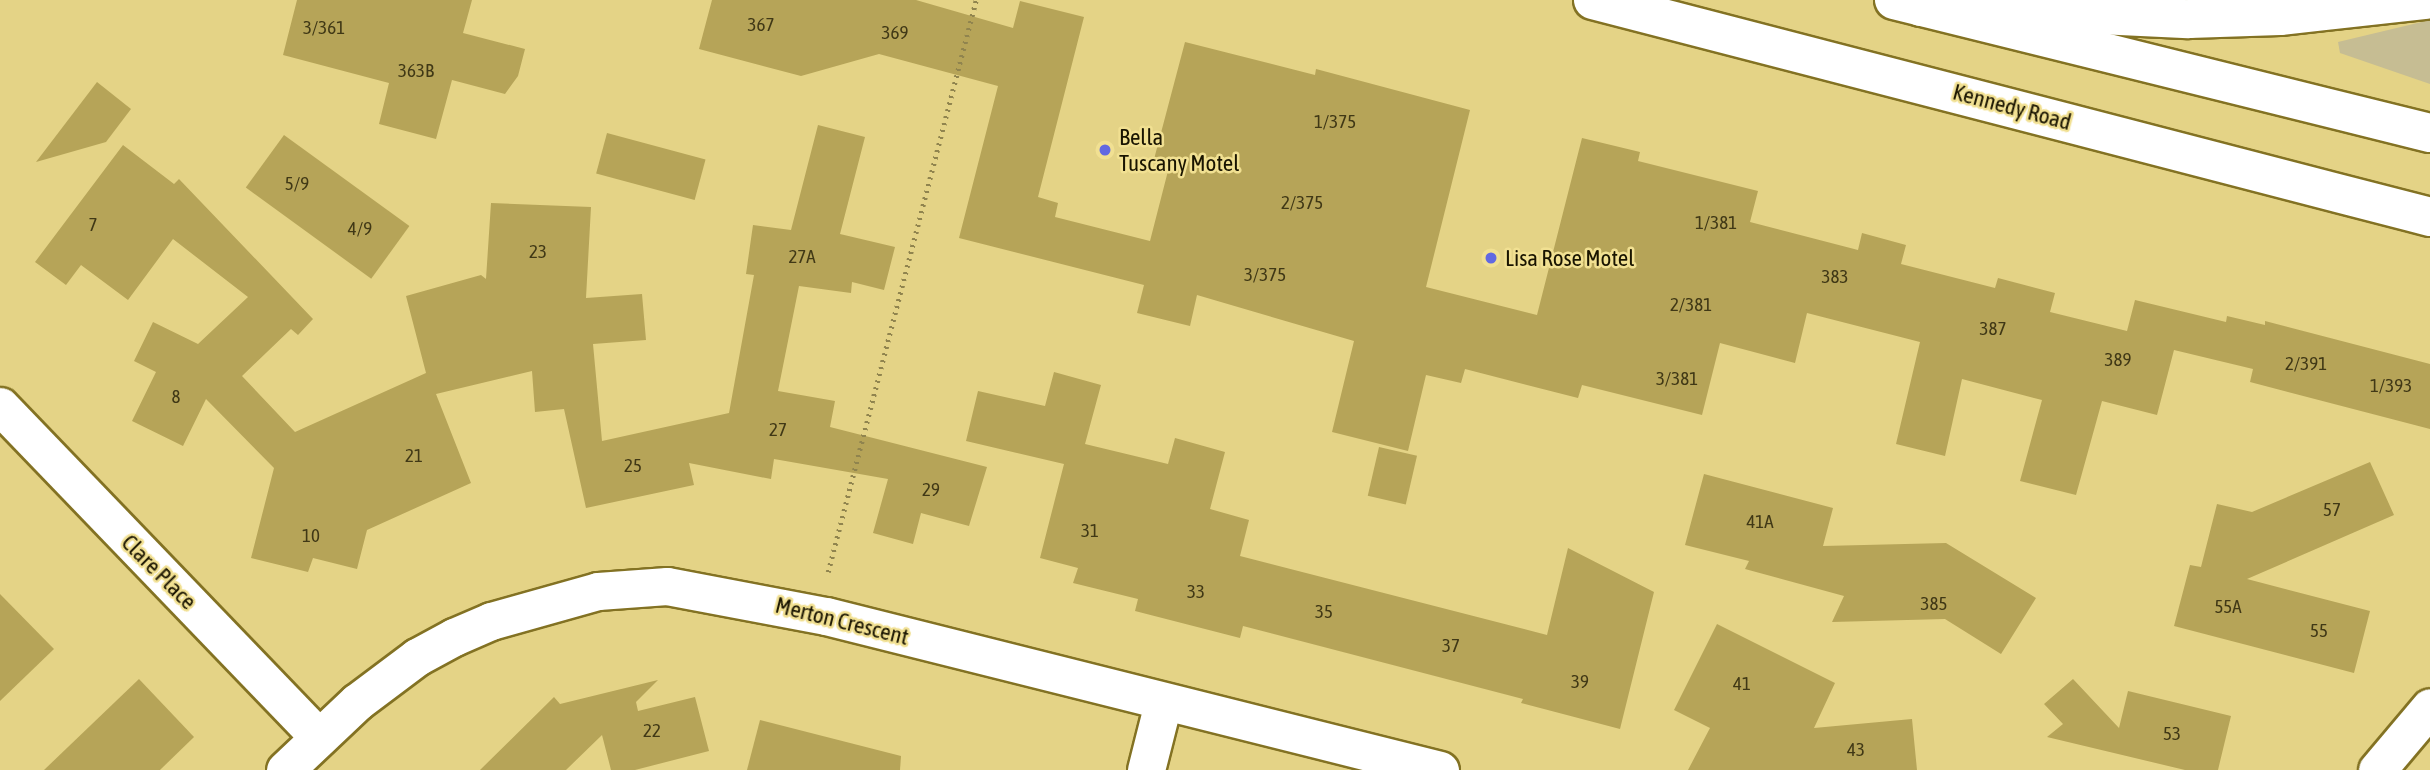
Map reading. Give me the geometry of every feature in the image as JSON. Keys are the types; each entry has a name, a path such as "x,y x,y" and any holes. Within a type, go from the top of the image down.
{"main road":[{"name":"Kennedy Road","path":"1593,0 2430,217"},
{"path":"1908,3 2189,19 2280,16 2426,0"},
{"path":"1908,3 2430,133"}],"street":[{"name":"Clare Place","path":"0,406 319,737"},
{"name":"Merton Crescent","path":"285,770 319,737 417,657 454,637 491,621 598,591 667,586 827,616 1163,703 1440,770"},
{"path":"1146,770 1163,703"},
{"path":"2377,770 2430,707"}],"path":[{"path":"827,616 829,571 976,0"}],"shaded area":[{"path":"2430,20 2430,84 2340,53 2338,42"}],"building":[{"path":"297,0 472,0 463,33 525,49 518,76 505,94 452,80 436,139 379,124 389,83 283,55"},
{"path":"712,0 916,0 1013,28 1020,1 1084,17 1038,197 1058,203 1055,217 1150,241 1169,167 1153,163 1185,42 1315,75 1316,69 1470,110 1426,287 1537,315 1582,138 1640,152 1638,161 1758,191 1750,222 1858,250 1862,233 1906,245 1901,264 1995,288 1998,278 2055,293 2050,312 2127,331 2135,300 2226,322 2227,316 2265,325 2265,321 2430,364 2430,429 2250,382 2253,369 2174,350 2157,415 2102,401 2076,495 2020,481 2042,400 1962,379 1945,456 1896,444 1920,342 1807,313 1795,363 1720,343 1702,415 1582,385 1578,398 1465,369 1461,383 1426,375 1408,451 1332,432 1354,341 1197,295 1190,326 1137,313 1144,285 959,238 998,86 879,54 801,76 699,49"},
{"path":"97,82 131,109 106,142 36,162"},
{"path":"818,125 865,137 840,234 895,247 884,290 852,282 851,293 799,286 778,391 835,401 830,427 987,467 969,526 921,513 913,544 873,533 888,479 774,459 771,479 689,463 694,485 586,508 564,409 535,412 532,371 436,394 471,483 367,530 357,569 313,558 308,572 251,558 274,468 206,399 183,446 132,421 156,372 134,361 153,322 198,344 248,297 173,239 128,300 81,265 66,285 35,262 123,145 174,184 179,179 313,319 298,335 291,329 242,376 295,432 426,373 406,296 481,275 486,279 491,203 591,207 586,298 642,294 646,340 593,344 602,441 729,413 754,275 746,274 753,225 791,230"},
{"path":"607,133 706,159 695,200 596,174"},
{"path":"284,135 409,226 371,279 246,188"},
{"path":"1054,372 1101,385 1085,444 1168,464 1175,438 1225,452 1210,509 1249,520 1240,556 1547,635 1568,548 1654,592 1620,729 1521,703 1523,699 1243,626 1240,638 1135,611 1138,599 1073,583 1078,568 1040,558 1064,464 966,441 978,391 1045,406"},
{"path":"1379,447 1417,456 1406,504 1368,496"},
{"path":"2370,462 2394,515 2247,579 2370,611 2354,673 2174,626 2190,565 2201,567 2217,504 2252,512"},
{"path":"1704,474 1833,508 1823,546 1946,543 2036,598 2001,654 1945,619 1832,622 1844,596 1745,569 1749,561 1685,545"},
{"path":"0,594 54,649 0,701"},
{"path":"1717,624 1835,683 1814,728 1912,719 1917,770 1688,770 1710,728 1674,710"},
{"path":"139,679 194,737 160,770 44,770"},
{"path":"2073,679 2119,728 2128,691 2231,716 2218,770 2185,770 2047,737 2063,724 2044,704"},
{"path":"658,680 636,702 638,711 695,697 709,751 635,770 611,770 602,735 566,770 480,770 554,697 560,704"},
{"path":"760,720 901,756 900,770 747,770"}],"place":[{"name":"Bella Tuscany Motel","path":"1105,150"},
{"name":"Lisa Rose Motel","path":"1491,258"}]}
